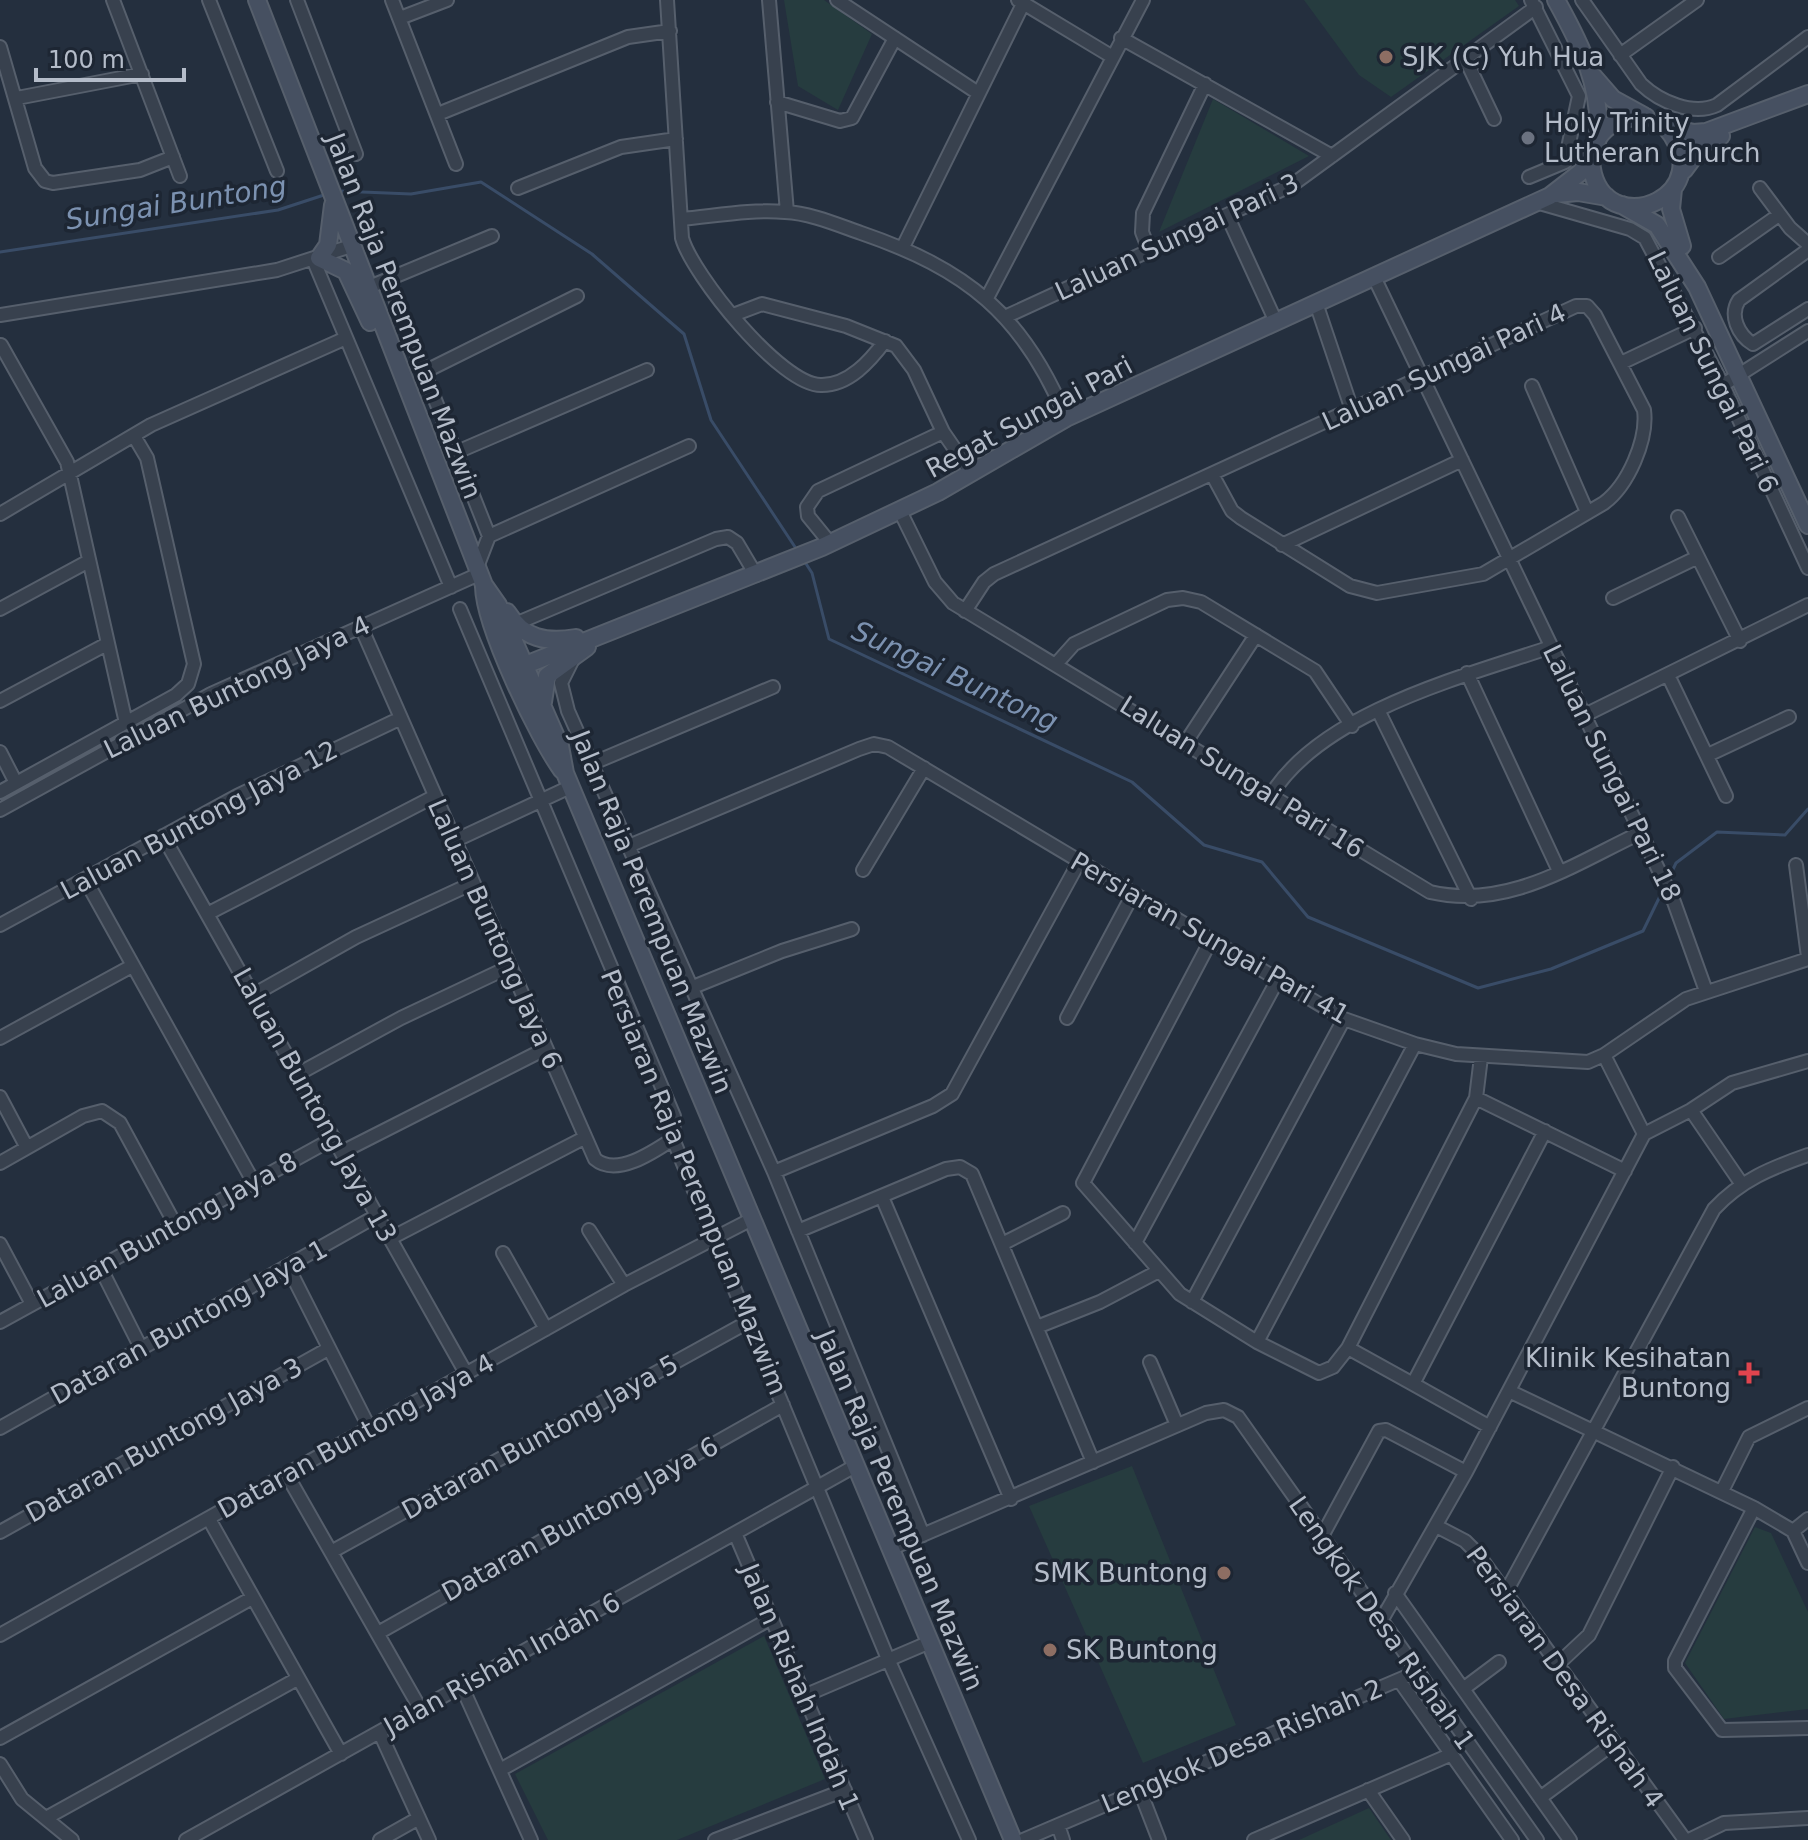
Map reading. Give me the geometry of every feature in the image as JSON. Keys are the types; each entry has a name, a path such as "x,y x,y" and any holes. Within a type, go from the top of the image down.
{"main road":[{"name":"Jalan Raja Perempuan Mazwin","path":"257,0 483,581"},
{"path":"1556,0 1593,76 1600,110 1594,178 1615,201 1657,225 1697,287"},
{"path":"1593,76 1613,99 1665,126 1693,133 1706,132 1808,94"},
{"path":"1543,199 1578,192 1650,206 1677,182 1704,143 1808,103"},
{"path":"1595,147 1618,120 1646,117"},
{"path":"1665,126 1677,140 1682,157 1673,224 1697,287 1808,525"},
{"name":"Regat Sungai Pari","path":"518,668 783,564 900,511 972,474 1066,418 1543,199 1581,172 1595,147"},
{"path":"333,202 328,245 316,258 346,271 375,331 397,364"},
{"path":"483,581 515,624 536,638 551,641 596,637"},
{"path":"483,581 487,608 518,668 549,751 568,780"},
{"path":"546,717 541,697 547,676 596,637"},
{"name":"Jalan Raja Perempuan Mazwin","path":"518,668 560,746 568,780 1013,1840"}],"street":[{"path":"113,0 180,176"},
{"path":"209,0 277,171"},
{"path":"297,0 356,154"},
{"path":"392,0 456,164"},
{"path":"400,18 447,0"},
{"path":"667,0 685,248 733,315 765,351 810,384 824,386 854,373 890,344"},
{"path":"769,0 787,212"},
{"path":"837,0 978,93"},
{"path":"987,298 1143,0"},
{"path":"1582,0 1647,90 1690,109 1706,110 1808,37"},
{"path":"1620,55 1695,1"},
{"path":"903,247 1021,2 1111,56"},
{"path":"1529,177 1565,162 1580,104 1577,88 1534,4"},
{"name":"Laluan Sungai Pari 3","path":"1007,316 1292,185 1534,4"},
{"path":"438,114 628,37 670,31"},
{"path":"777,102 840,121 852,118 860,110 895,38"},
{"path":"1121,38 1332,156"},
{"path":"0,47 35,168 45,181 53,183 140,170 173,157"},
{"path":"1465,58 1494,119"},
{"path":"17,98 142,74"},
{"path":"1149,250 1142,232 1143,213 1205,84"},
{"path":"518,188 621,147 676,139"},
{"path":"1760,188 1779,215 1808,244"},
{"name":"Laluan Sungai Pari 6","path":"1543,199 1630,229 1645,238 1695,328 1808,568"},
{"path":"681,219 787,212 903,247 928,258 987,298 1007,316 1046,376 1066,418"},
{"path":"1227,215 1276,322"},
{"path":"1719,257 1779,215"},
{"path":"367,288 492,236"},
{"path":"0,315 277,270 351,246"},
{"path":"1808,250 1739,300 1734,309 1734,318 1748,342 1753,344 1808,309"},
{"path":"316,258 346,338 451,587"},
{"name":"Laluan Sungai Pari 18","path":"1374,277 1655,861 1674,902 1706,991"},
{"path":"388,281 489,536 483,581"},
{"path":"424,372 577,296"},
{"path":"1316,303 1330,353 1352,410"},
{"path":"733,315 762,304 846,326 890,344 914,370 943,432 972,474"},
{"name":"Laluan Sungai Pari 4","path":"965,611 984,582 994,574 1213,476 1576,306 1587,306 1595,315 1644,410 1644,427 1621,488 1587,512 1510,559 1466,579 1377,593 1350,586 1232,511 1213,476"},
{"path":"1621,363 1695,328"},
{"path":"1723,385 1808,331"},
{"path":"0,514 176,413 346,338"},
{"path":"1,345 61,449 105,645 126,723"},
{"path":"457,452 647,370"},
{"name":"Laluan Sungai Pari 4","path":"1532,386 1587,512"},
{"path":"826,545 808,516 807,507 818,491 943,432"},
{"path":"0,792 176,695 188,684 194,664 147,458 134,436"},
{"path":"489,536 689,446"},
{"path":"1282,545 1462,460"},
{"name":"Laluan Sungai Pari 16","path":"900,511 942,593 965,611 1057,663 1430,892 1471,899 1526,887 1640,833"},
{"path":"1678,517 1740,641"},
{"path":"1791,532 1808,525"},
{"path":"515,624 716,539 728,537 737,543 756,575"},
{"path":"1613,598 1698,557"},
{"path":"0,609 87,562"},
{"name":"Laluan Buntong Jaya 4","path":"0,810 114,744 211,694 451,587 483,581"},
{"path":"1057,663 1074,644 1167,600 1183,598 1201,602 1315,671 1352,726"},
{"path":"1585,715 1808,605"},
{"name":"Persiaran Raja Perempuan Mazwim","path":"460,609 674,1116 673,1139 748,1322 888,1659 969,1840"},
{"name":"Laluan Buntong Jaya 6","path":"361,627 595,1159 604,1167 614,1168 673,1139"},
{"path":"1186,742 1256,635"},
{"path":"0,701 105,645"},
{"path":"1271,795 1293,768 1378,710 1410,694 1467,673 1551,647"},
{"path":"574,656 562,677 561,689 591,764 631,845 774,1172 923,1535"},
{"path":"1467,673 1559,871"},
{"path":"1668,675 1726,796"},
{"path":"591,764 773,687"},
{"path":"1378,710 1471,899"},
{"path":"1708,755 1789,717"},
{"name":"Laluan Buntong Jaya 12","path":"0,925 163,836 401,718"},
{"name":"Persiaran Sungai Pari 41","path":"631,845 874,744 888,747 1344,1019 1415,1044 1481,1057 1588,1062 1604,1055 1669,1008 1706,991 1808,958"},
{"path":"0,752 16,783"},
{"path":"863,870 924,768"},
{"path":"454,841 539,801 568,780"},
{"path":"207,914 435,796"},
{"name":"Laluan Buntong Jaya 13","path":"163,836 467,1375"},
{"path":"774,1172 933,1106 952,1094 1079,862"},
{"path":"1796,865 1808,958"},
{"path":"85,879 254,1183"},
{"path":"253,995 356,937 473,883"},
{"path":"1067,1018 1133,894"},
{"path":"693,987 782,951 852,929"},
{"path":"1211,940 1083,1183 1159,1271 1192,1302 1257,1342 1319,1373 1333,1367 1348,1348 1476,1098 1481,1057"},
{"path":"0,1038 132,966"},
{"path":"298,1074 401,1018 509,967"},
{"path":"1135,1243 1277,981"},
{"path":"1192,1302 1344,1019"},
{"path":"1257,1342 1415,1044"},
{"path":"342,1152 545,1049"},
{"path":"1604,1055 1644,1134"},
{"path":"1381,1621 1466,1472 1644,1134 1691,1110 1732,1083 1808,1061"},
{"path":"0,1097 26,1146"},
{"path":"1476,1098 1625,1171"},
{"path":"1691,1110 1741,1183"},
{"path":"0,1163 83,1116 102,1111 120,1123 176,1226"},
{"path":"1413,1384 1545,1131"},
{"name":"Laluan Buntong Jaya 8","path":"0,1322 334,1138"},
{"path":"391,1238 584,1138"},
{"path":"1506,1592 1714,1209 1741,1183 1761,1172 1808,1155"},
{"path":"798,1231 946,1169 960,1167 972,1174 1093,1462"},
{"path":"882,1197 1011,1499"},
{"path":"1002,1244 1063,1213"},
{"name":"Dataran Buntong Jaya 1","path":"0,1428 378,1215"},
{"name":"Dataran Buntong Jaya 4","path":"0,1635 624,1285 752,1219"},
{"path":"589,1230 624,1285"},
{"path":"0,1244 32,1304"},
{"path":"503,1253 546,1329"},
{"path":"100,1267 142,1350"},
{"path":"288,1267 370,1429"},
{"path":"1037,1327 1100,1302 1159,1271"},
{"name":"Dataran Buntong Jaya 5","path":"331,1552 748,1322"},
{"path":"1348,1348 1490,1427"},
{"name":"Dataran Buntong Jaya 3","path":"0,1532 328,1349"},
{"path":"890,1549 1177,1425 1150,1362"},
{"path":"1509,1391 1754,1508 1793,1531 1808,1563"},
{"name":"Dataran Buntong Jaya 6","path":"378,1633 783,1405"},
{"path":"1722,1491 1749,1437 1808,1408"},
{"name":"Lengkok Desa Rishah 1","path":"1177,1425 1224,1410 1238,1417 1537,1840"},
{"path":"1321,1538 1379,1431 1386,1430 1466,1472"},
{"name":"Jalan Rishah Indah 6","path":"186,1840 855,1466"},
{"path":"1558,1664 1589,1635 1673,1467"},
{"path":"287,1475 421,1710"},
{"path":"1754,1508 1675,1661 1675,1668 1722,1730 1808,1728"},
{"path":"209,1519 341,1754"},
{"path":"1793,1531 1808,1519"},
{"name":"Persiaran Desa Rishah 4","path":"1436,1526 1465,1541 1506,1592 1687,1840"},
{"name":"Jalan Rishah Indah 1","path":"735,1533 866,1840"},
{"path":"1395,1593 1570,1840"},
{"path":"0,1738 252,1598"},
{"path":"500,1770 770,1619"},
{"path":"806,1695 930,1642"},
{"path":"1463,1689 1499,1662"},
{"name":"Lengkok Desa Rishah 2","path":"1023,1840 1417,1672"},
{"path":"46,1818 297,1679"},
{"name":"Lengkok Desa Rishah 1","path":"1399,1680 1512,1840"},
{"path":"462,1687 531,1840"},
{"path":"380,1733 429,1840"},
{"path":"1540,1798 1614,1743"},
{"path":"1254,1840 1452,1754"},
{"path":"0,1764 13,1788 72,1840"},
{"path":"718,1840 845,1790"},
{"path":"1368,1790 1403,1840"},
{"path":"1140,1791 1159,1840"},
{"path":"380,1840 419,1818"},
{"path":"1687,1840 1724,1823 1808,1818"},
{"path":"1058,1825 1063,1840"}],"green space":[{"path":"784,0 824,0 872,34 838,110 798,86"},
{"name":"SJK (C) Yuh Hua","path":"1304,0 1515,0 1519,6 1391,97 1359,75"},
{"path":"1213,99 1309,156 1159,232"},
{"path":"1132,1466 1236,1725 1143,1763 1029,1506"},
{"path":"1755,1527 1771,1533 1808,1612 1808,1709 1724,1719 1685,1663"},
{"path":"764,1636 825,1779 677,1840 548,1840 515,1774"},
{"path":"1369,1808 1391,1840 1299,1840"}],"waterway":[{"name":"Sungai Buntong","path":"338,191 411,194 481,182 592,254 684,334 711,420 797,550"},
{"name":"Sungai Buntong","path":"0,252 278,210 327,194"},
{"name":"Sungai Buntong","path":"803,559 812,573 829,639 1132,782 1204,845 1262,862 1308,917 1478,988 1551,969 1643,931 1663,890"},
{"name":"Sungai Buntong","path":"1668,880 1676,863 1717,832 1785,835 1808,809"}],"place":[{"name":"SJK (C) Yuh Hua","path":"1386,57"},
{"name":"Holy Trinity Lutheran Church","path":"1528,138"},
{"name":"Klinik Kesihatan Buntong","path":"1749,1373"},
{"name":"SMK Buntong","path":"1224,1573"},
{"name":"SK Buntong","path":"1050,1650"}]}
